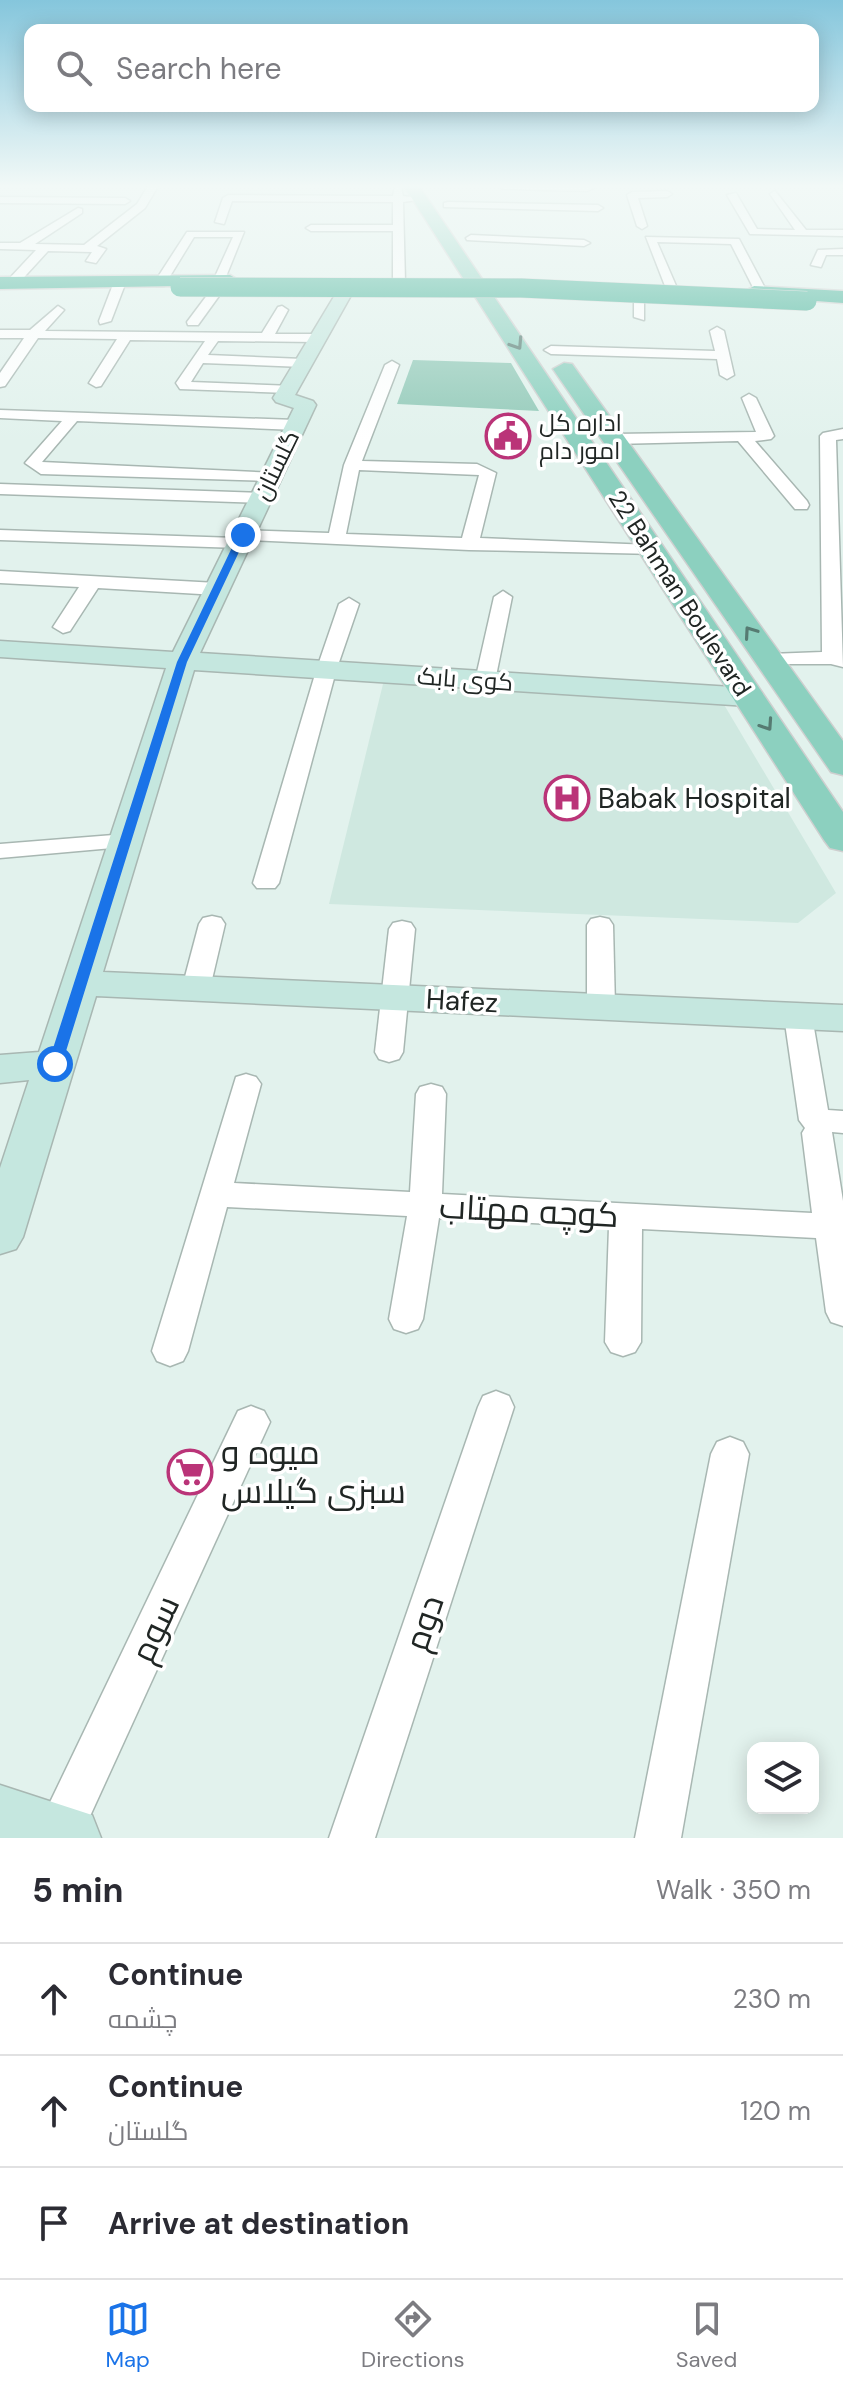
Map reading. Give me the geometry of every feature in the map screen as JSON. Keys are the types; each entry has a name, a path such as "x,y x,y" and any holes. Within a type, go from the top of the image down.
{"highway":[{"path":"4,284 118,287 174,284 346,290 399,286"},
{"path":"4,284 521,288 843,298"},
{"path":"218,285 579,289 607,285 761,292 806,298"},
{"path":"607,285 639,306 806,298"}],"main road":[{"name":"22 Bahman Boulevard","path":"480,272 551,350 770,660 837,748"},
{"name":"22 Bahman Boulevard","path":"485,272 651,550 843,840"}],"street":[{"path":"174,284 178,272"},
{"path":"193,322 224,272"},
{"path":"399,272 399,286"},
{"path":"664,272 671,288"},
{"path":"751,272 761,292"},
{"path":"105,321 118,287"},
{"name":"گلستان","path":"0,1237 182,662 306,404 285,400 288,389 346,290"},
{"path":"0,383 34,334 58,310"},
{"path":"266,337 282,310"},
{"path":"717,331 727,375"},
{"path":"0,334 317,338"},
{"path":"96,383 126,335"},
{"path":"212,340 183,383 185,386 288,389"},
{"path":"551,350 721,355"},
{"path":"198,359 303,363"},
{"path":"336,539 352,465 392,365"},
{"path":"614,439 744,438 766,435 749,398"},
{"path":"0,414 296,425"},
{"path":"70,421 33,463 35,467 266,487"},
{"path":"770,660 838,659 836,517 828,436 843,434"},
{"path":"744,438 801,505"},
{"path":"352,465 477,469 488,473 469,545"},
{"path":"0,489 266,487"},
{"path":"0,535 336,539 651,550"},
{"path":"0,577 217,589"},
{"path":"63,627 92,582"},
{"path":"485,681 503,597"},
{"path":"266,883 326,671 349,604"},
{"name":"کوی بابک","path":"0,649 748,697"},
{"path":"0,851 126,841"},
{"path":"196,988 212,924"},
{"path":"600,925 601,1007"},
{"path":"389,1052 402,929"},
{"name":"Hafez","path":"80,983 843,1018"},
{"path":"798,1016 825,1125 843,1312"},
{"path":"0,1069 55,1064"},
{"path":"170,1351 246,1084"},
{"path":"406,1319 425,1206 431,1094"},
{"name":"کوچه مهتاب","path":"216,1194 837,1227"},
{"path":"623,1342 626,1216"},
{"name":"دوم","path":"352,1838 496,1407"},
{"name":"سوم","path":"64,1836 251,1422"},
{"path":"658,1838 730,1454"},
{"path":"0,1817 64,1836"}],"shaded area":[{"name":"Babak Hospital","path":"384,680 723,703 836,893 798,923 329,904"}],"green space":[{"path":"413,360 511,363 539,411 397,404"}],"place":[{"name":"اداره کل امور دام","path":"508,436"},
{"name":"Babak Hospital","path":"567,798"},
{"name":"میوه و سبزی گیلاس","path":"190,1472"}],"route":[{"path":"55,1064 182,662 243,535"}]}
